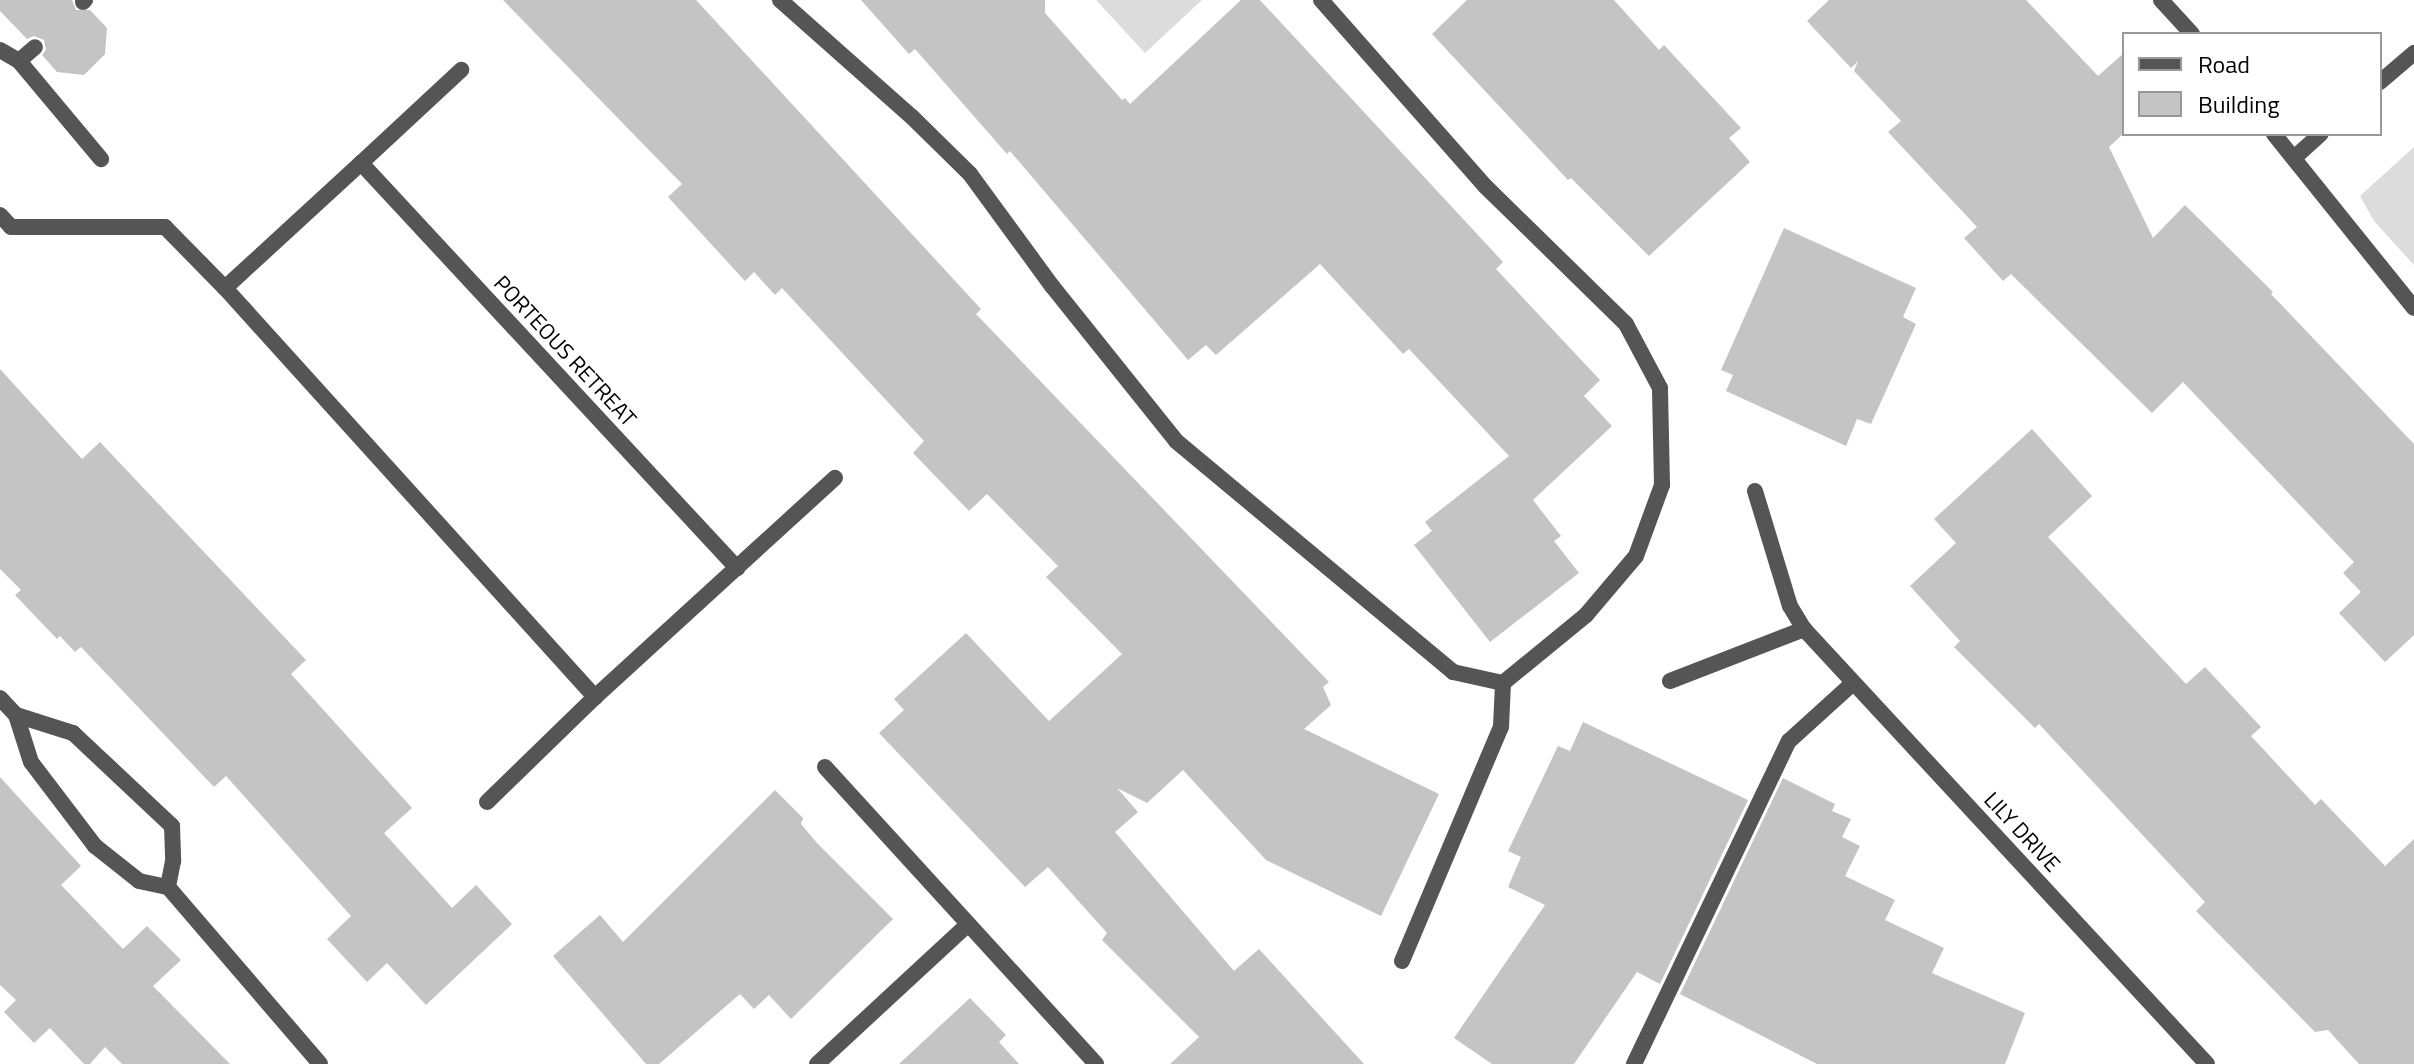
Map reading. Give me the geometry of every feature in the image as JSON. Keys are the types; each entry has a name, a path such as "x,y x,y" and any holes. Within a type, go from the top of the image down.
{"street":[{"path":"780,0 912,117 970,174 1052,286 1176,441 1453,672 1503,683"},
{"path":"1321,0 1485,186 1626,324 1660,388 1662,485 1636,556 1586,615 1503,683 1501,727 1402,961"},
{"path":"2161,0 2190,32"},
{"path":"19,61 35,47"},
{"path":"0,50 19,61 101,159"},
{"path":"2382,80 2414,53"},
{"path":"225,288 461,70"},
{"path":"2276,136 2414,308"},
{"path":"2294,158 2319,136"},
{"name":"PORTEOUS RETREAT","path":"361,163 737,568"},
{"path":"0,215 11,227 165,227 225,288 595,697"},
{"path":"487,802 595,697 835,478"},
{"name":"LILY DRIVE","path":"1755,491 1790,606 1804,629 2207,1064"},
{"path":"1670,681 1804,629"},
{"path":"1634,1064 1789,741 1853,683"},
{"path":"0,698 16,715 31,762 95,846 139,881 168,887 320,1064"},
{"path":"16,715 73,733 172,826 173,861 168,887"},
{"path":"825,767 1096,1064"},
{"path":"817,1064 968,924"}],"shaded area":[{"path":"1096,0 1202,0 1145,53"},
{"path":"2414,147 2414,265 2374,221 2360,196"}],"building":[{"path":"0,0 72,0 76,10 90,10 107,28 105,54 84,75 57,72 42,55 46,50 44,40 34,36 27,39 0,11"},
{"path":"503,0 696,0 981,309 976,314 1329,682 1323,687 1331,705 1304,729 1439,794 1381,916 1266,860 1183,770 1147,803 1117,788 1138,812 1115,832 1234,971 1259,949 1364,1064 1170,1064 1199,1037 1102,940 1107,933 1048,867 1025,887 879,733 904,710 894,699 966,633 1049,721 1122,654 1046,577 1058,566 987,494 969,511 913,453 924,441 782,288 775,295 754,272 745,281 668,197 682,184"},
{"path":"861,0 1045,0 1045,13 1122,100 1125,98 1130,104 1241,0 1260,0 1503,262 1496,269 1600,380 1584,396 1612,426 1533,500 1561,536 1554,541 1579,573 1490,642 1414,545 1432,531 1425,522 1509,456 1409,349 1403,354 1320,264 1216,355 1206,345 1188,360 1010,151 1007,154 915,49 909,54"},
{"path":"1467,0 1614,0 1659,50 1664,45 1741,128 1729,138 1750,162 1649,256 1571,178 1568,180 1432,34"},
{"path":"1829,0 2026,0 2098,76 2122,55 2122,135 2109,147 2153,238 2185,205 2273,292 2271,294 2414,444 2414,635 2385,662 2339,613 2361,592 2343,573 2354,562 2183,382 2152,413 2011,274 2003,281 1964,238 1977,227 1888,132 1901,121 1854,71 1858,61 1851,68 1807,21"},
{"path":"1784,228 1916,288 1903,317 1916,324 1871,424 1857,419 1846,446 1726,391 1733,375 1721,370"},
{"path":"0,369 82,459 100,442 306,660 291,674 412,808 384,833 452,908 476,885 512,924 426,1005 387,963 367,982 327,939 351,916 226,776 214,787 81,647 75,652 60,636 57,639 15,595 21,590 0,569"},
{"path":"2032,429 2092,496 2048,537 2186,684 2205,667 2261,727 2251,736 2315,805 2321,799 2385,866 2414,839 2414,1064 2359,1064 2328,1030 2315,1032 2196,911 2205,902 2039,724 2035,728 1954,647 1960,641 1910,586 1956,543 1934,519"},
{"path":"1583,722 1748,800 1660,984 1637,972 1574,1064 1492,1064 1454,1038 1545,905 1508,887 1521,857 1508,851 1558,746 1570,751"},
{"path":"0,777 81,866 61,885 123,949 147,926 181,960 153,986 230,1064 122,1064 105,1047 90,1064 84,1064 50,1028 34,1043 4,1012 16,1000 0,985"},
{"path":"1783,778 1835,804 1832,811 1851,819 1842,837 1860,846 1845,876 1895,900 1885,920 1944,948 1932,973 2025,1013 2005,1064 1817,1064 1680,994"},
{"path":"775,790 803,818 801,824 817,843 893,919 791,1019 769,995 754,1009 740,994 659,1064 646,1064 553,956 600,915 623,942"},
{"path":"970,998 1006,1035 999,1042 1019,1064 899,1064"}]}
